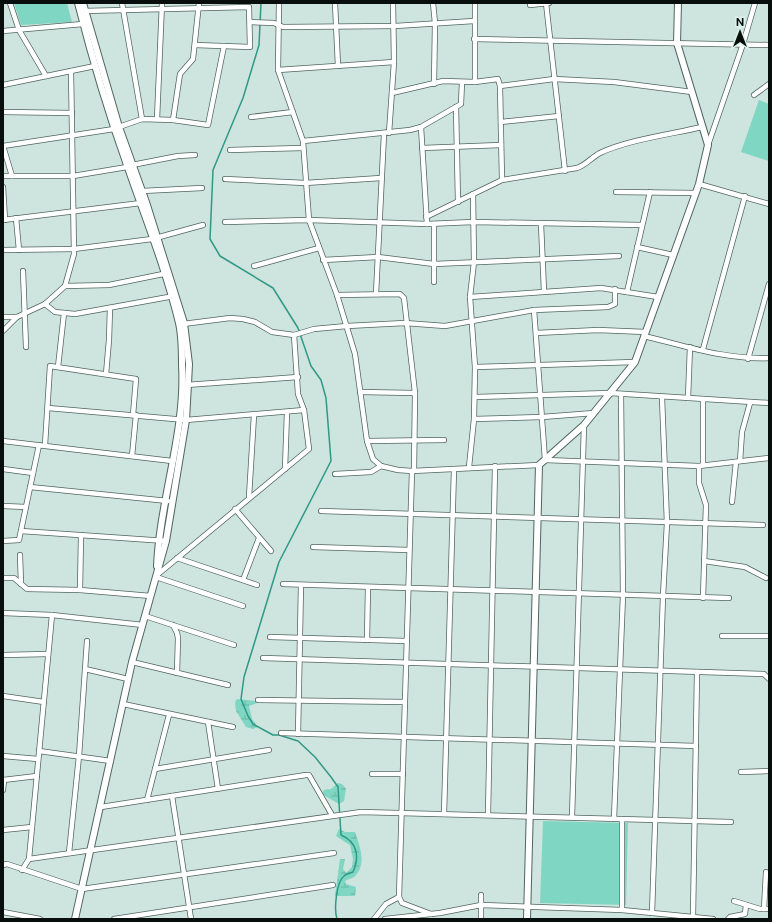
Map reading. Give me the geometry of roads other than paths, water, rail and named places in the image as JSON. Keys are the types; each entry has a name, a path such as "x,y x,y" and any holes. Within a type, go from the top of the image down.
{"main road":[{"path":"78,3 82,11 116,128"},
{"path":"83,3 83,24 95,66 141,203 155,238"},
{"path":"527,919 539,465 584,425 635,362 699,184 708,145 678,43 678,3"},
{"path":"75,919 132,662 156,576 169,501 186,420 181,324 142,191 129,166"},
{"path":"169,501 172,461 185,385"}],"street":[{"path":"10,3 19,30 46,76"},
{"path":"122,3 142,119"},
{"path":"157,120 162,3"},
{"path":"279,3 278,70 302,140 309,220 337,295 355,354 368,441 373,459 381,466 398,470 413,471 469,467 539,465"},
{"path":"335,3 338,66"},
{"path":"376,294 381,178 392,93 394,62 395,26 393,3"},
{"path":"433,3 435,23 434,84"},
{"path":"475,3 475,82"},
{"path":"546,3 565,170"},
{"path":"530,4 549,3"},
{"path":"708,145 743,44 755,3"},
{"path":"82,11 162,9 198,6 249,7 251,22 250,47 195,45"},
{"path":"173,120 180,74 193,59 198,6"},
{"path":"251,22 278,24 283,27 336,27 395,26 474,21"},
{"path":"3,31 83,24"},
{"path":"474,39 769,45"},
{"path":"12,176 3,146 116,128 142,119 173,120 208,125 224,46"},
{"path":"278,70 394,62"},
{"path":"3,85 95,66"},
{"path":"3,331 18,317 45,304 65,286 74,249 71,71"},
{"path":"392,93 443,81 475,82 498,79 500,86 502,180"},
{"path":"500,86 554,79 614,82 692,92"},
{"path":"302,140 386,134 421,127 461,104 462,82"},
{"path":"754,95 769,84"},
{"path":"456,107 458,202"},
{"path":"3,112 72,113"},
{"path":"251,117 293,112"},
{"path":"501,122 559,116"},
{"path":"421,127 426,224"},
{"path":"426,217 502,180 583,166 601,153 623,146 702,127"},
{"path":"422,148 501,145"},
{"path":"230,150 303,148"},
{"path":"3,176 73,176 171,157 195,155"},
{"path":"226,179 305,182 381,178"},
{"path":"699,184 769,204"},
{"path":"3,187 4,220 141,203"},
{"path":"142,191 202,188"},
{"path":"616,192 696,192"},
{"path":"627,292 650,192"},
{"path":"469,467 474,419 475,367 474,322 470,297 474,262 473,194"},
{"path":"703,349 745,196"},
{"path":"16,218 19,250"},
{"path":"225,222 309,220 379,224 473,222 642,225"},
{"path":"434,224 434,282"},
{"path":"541,224 544,291"},
{"path":"3,250 74,249 155,238 203,225"},
{"path":"637,247 673,255"},
{"path":"254,266 319,248"},
{"path":"324,260 378,256 434,264 619,256"},
{"path":"23,271 26,347"},
{"path":"65,286 109,285 166,273"},
{"path":"748,359 769,284"},
{"path":"470,297 601,288 658,297"},
{"path":"181,324 230,318 244,319 255,322 272,332 294,336 314,329 347,326 405,323 445,326 534,310 613,306 615,290"},
{"path":"337,295 402,295 404,303 405,323 415,393 399,897 402,903 431,914"},
{"path":"45,304 55,312 74,314 173,296"},
{"path":"106,374 110,308"},
{"path":"534,310 545,460 701,466 769,458"},
{"path":"58,367 64,313"},
{"path":"3,317 18,317"},
{"path":"536,333 598,330 645,334 725,356 748,359 769,358"},
{"path":"156,576 249,497 309,449 304,410 298,394 294,336"},
{"path":"688,398 690,347"},
{"path":"475,367 635,362"},
{"path":"45,445 50,366 136,379 132,456"},
{"path":"185,385 298,377"},
{"path":"360,392 415,393"},
{"path":"474,397 610,393 662,398 688,398 769,403"},
{"path":"614,818 623,595 624,521 621,394"},
{"path":"652,913 662,596 667,523 662,398"},
{"path":"703,399 699,483 706,505 703,598"},
{"path":"732,502 742,432 750,403"},
{"path":"48,408 186,420 304,410"},
{"path":"285,469 287,412"},
{"path":"474,419 542,417 594,413"},
{"path":"249,497 254,415"},
{"path":"572,817 584,425"},
{"path":"368,441 444,440"},
{"path":"3,441 172,461"},
{"path":"3,541 19,540 39,445"},
{"path":"335,474 371,472 381,466"},
{"path":"488,815 495,466"},
{"path":"3,469 34,473"},
{"path":"444,814 454,469"},
{"path":"30,488 169,501"},
{"path":"3,506 26,507"},
{"path":"235,510 271,551"},
{"path":"321,511 763,525"},
{"path":"21,531 162,540"},
{"path":"80,590 81,535"},
{"path":"243,580 259,538"},
{"path":"313,547 409,550"},
{"path":"20,555 21,584"},
{"path":"177,558 257,585"},
{"path":"704,562 745,567 766,578"},
{"path":"156,576 244,606"},
{"path":"3,578 14,578 27,589 80,590 151,596"},
{"path":"283,584 728,598"},
{"path":"298,734 301,585"},
{"path":"367,640 368,587"},
{"path":"3,613 52,615 143,625"},
{"path":"22,870 29,859 52,615"},
{"path":"145,616 234,645"},
{"path":"173,625 178,638 177,673"},
{"path":"722,636 769,636"},
{"path":"270,637 406,641"},
{"path":"69,853 79,756 87,641"},
{"path":"3,655 48,654"},
{"path":"263,658 764,674 769,679"},
{"path":"132,662 228,685"},
{"path":"85,669 128,679"},
{"path":"693,917 697,672"},
{"path":"3,696 44,702"},
{"path":"258,700 404,702"},
{"path":"123,704 169,715 233,727"},
{"path":"147,800 169,715"},
{"path":"208,722 218,789"},
{"path":"281,733 696,746"},
{"path":"156,769 269,750"},
{"path":"39,751 110,761"},
{"path":"3,756 38,759"},
{"path":"741,772 769,771"},
{"path":"372,774 402,774"},
{"path":"100,807 309,775 332,815"},
{"path":"3,790 4,780 37,776"},
{"path":"172,796 191,919"},
{"path":"29,859 360,812 731,822"},
{"path":"622,819 622,910"},
{"path":"3,830 32,827"},
{"path":"3,865 82,889 184,876 334,853"},
{"path":"734,901 767,909 766,872"},
{"path":"114,919 334,885"},
{"path":"481,919 482,895"},
{"path":"374,919 386,904 399,897"},
{"path":"385,919 440,913 481,905 622,910 652,913 661,916 713,919"},
{"path":"728,919 730,917 745,914 746,905"},
{"path":"3,912 22,917 40,919"},
{"path":"440,913 440,919"}],"waterway":[{"path":"261,3 259,45 243,98 213,170 210,239 220,256 273,288 298,328 311,366 321,380 326,398 331,461 279,562 244,677 241,699 253,724 273,735 279,735 298,741 315,757 338,787 341,835 351,841 356,850 356,860 353,872 347,874 341,879 337,890 337,919"}]}
